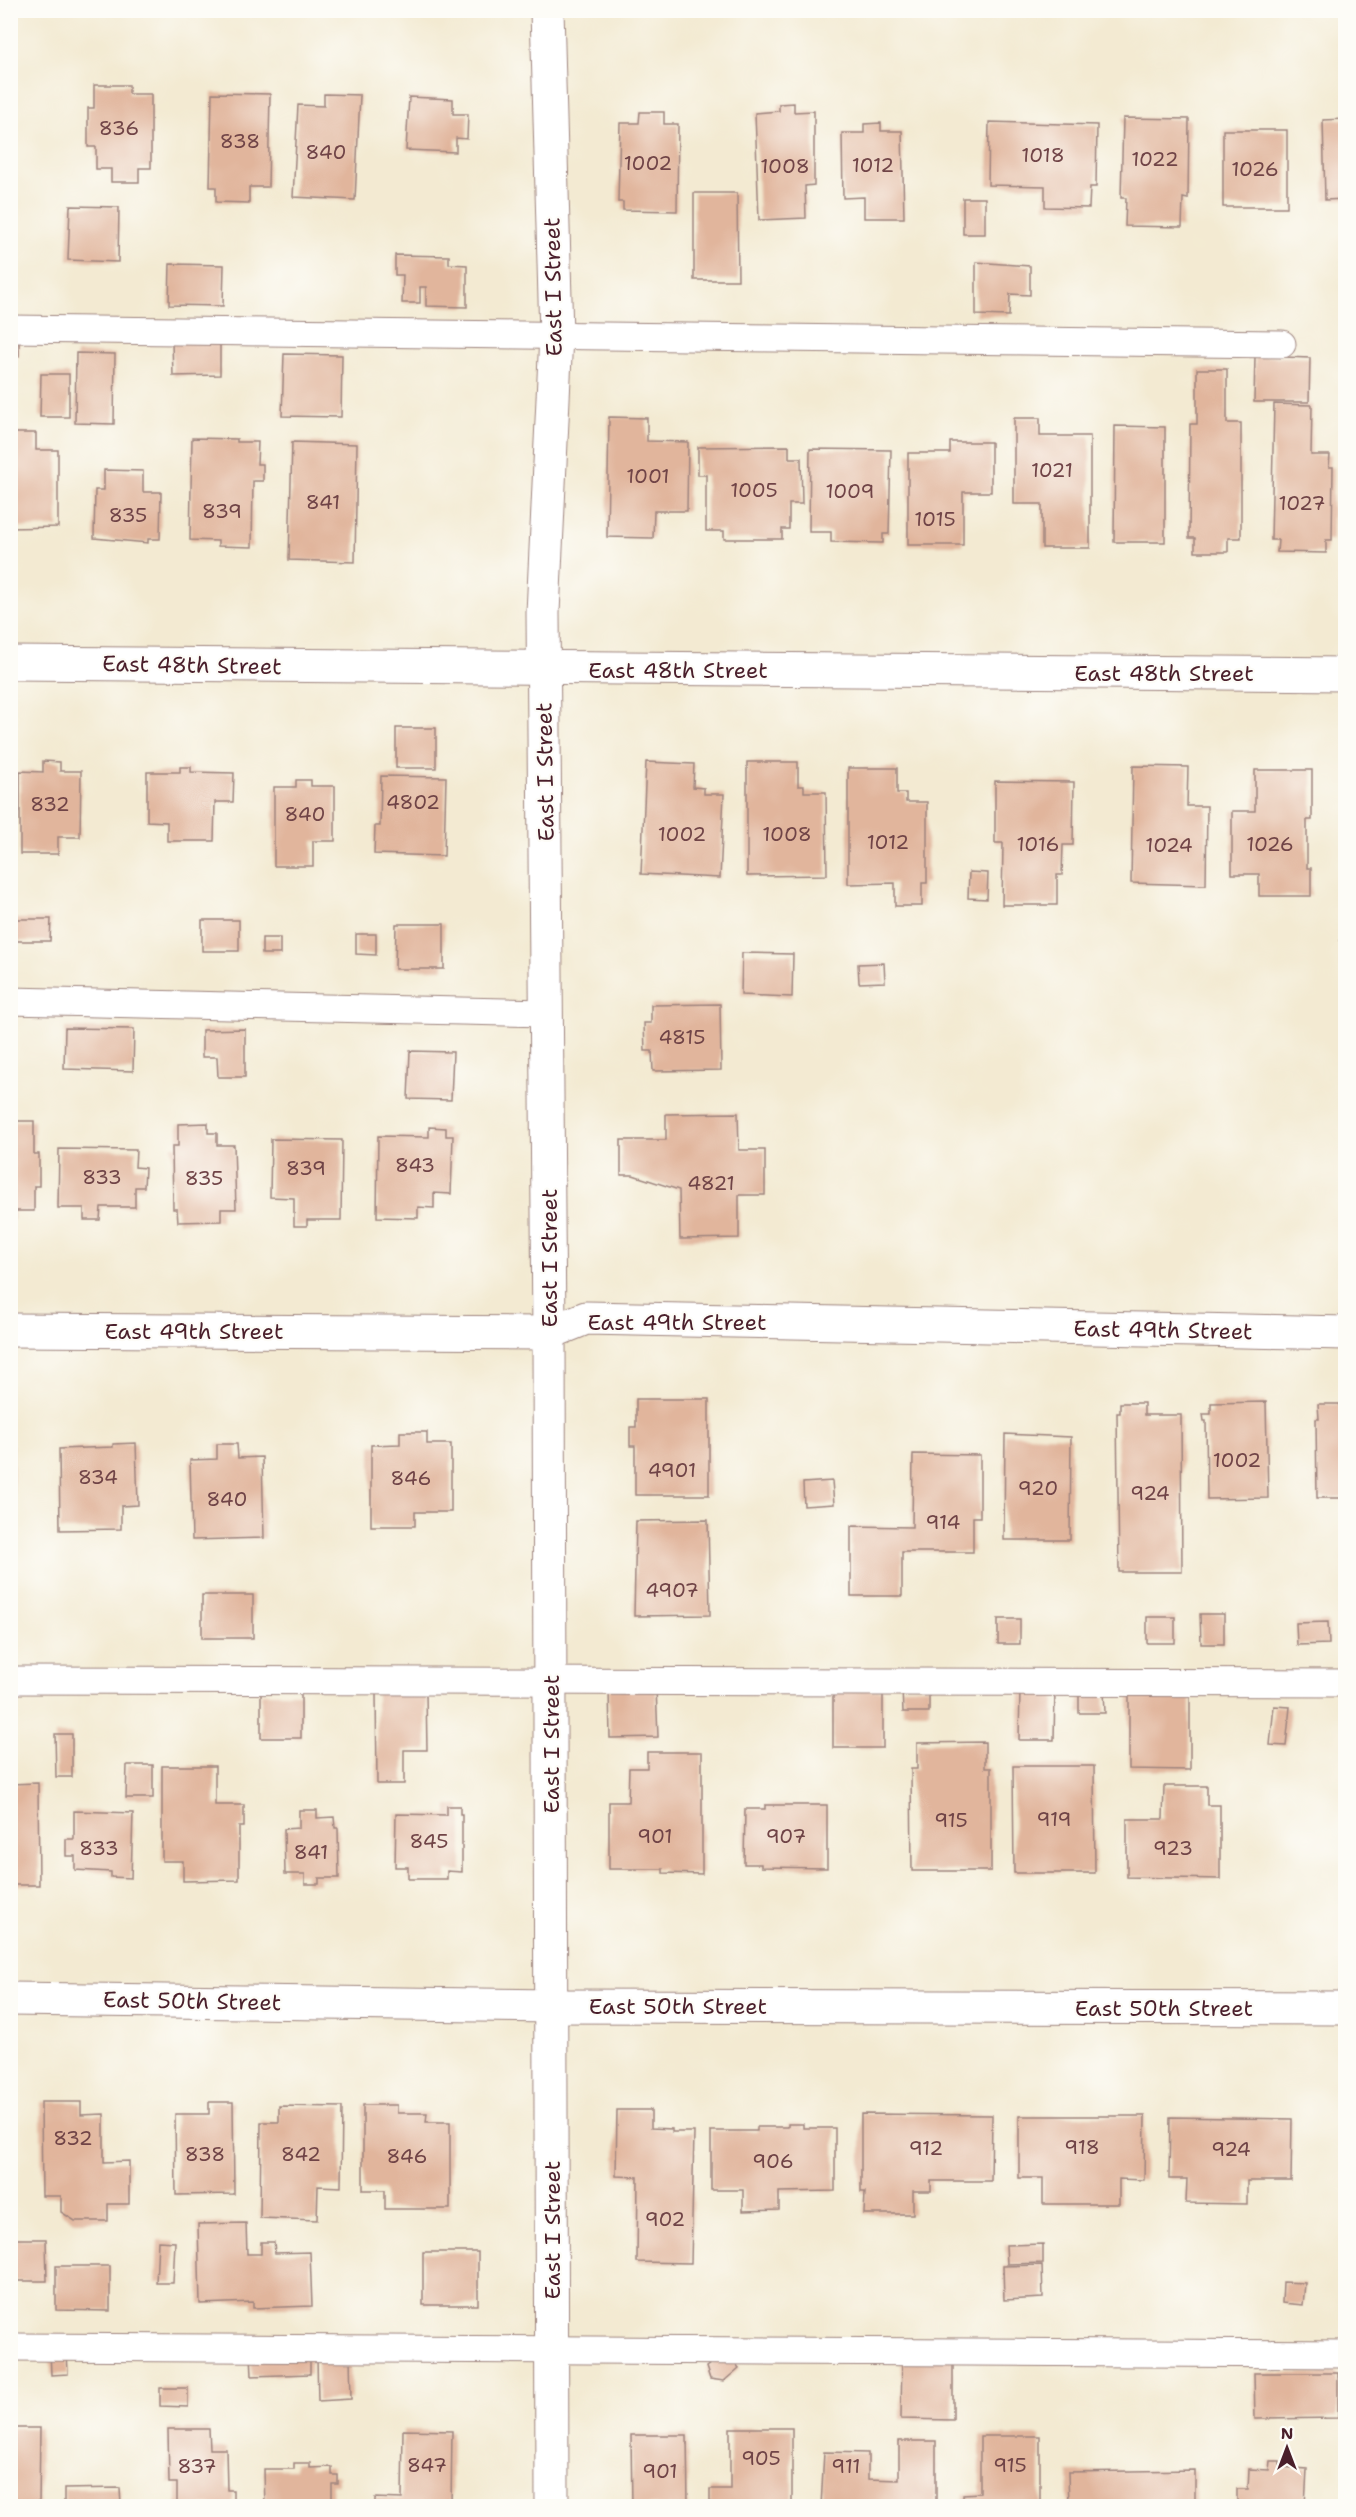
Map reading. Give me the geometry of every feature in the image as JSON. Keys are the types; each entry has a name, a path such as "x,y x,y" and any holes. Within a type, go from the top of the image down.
{"street":[{"name":"East I Street","path":"547,10 556,335 543,614 549,1333 552,2506"},
{"name":"East 48th Street","path":"10,663 1346,674"},
{"name":"East 49th Street","path":"10,1330 549,1333 586,1318 1346,1334"},
{"name":"East 50th Street","path":"10,1998 551,2006 1346,2008"}],"lane":[{"path":"10,328 1282,344"},
{"path":"10,1001 547,1013"},
{"path":"10,1680 1346,1683"},
{"path":"10,2347 1346,2354"}],"building":[{"path":"94,85 129,85 129,94 151,94 151,168 139,168 139,182 111,182 111,169 96,169 96,147 88,147 88,108 94,108"},
{"path":"212,93 270,94 268,187 249,187 249,203 216,202 216,187 210,187"},
{"path":"324,94 360,95 355,200 293,197 298,105 324,106"},
{"path":"409,97 453,99 453,114 468,114 467,139 456,138 456,152 406,150"},
{"path":"794,103 794,112 814,111 814,185 805,186 806,218 759,220 755,113 779,111 779,104"},
{"path":"640,112 664,112 664,124 678,124 677,211 623,210 623,202 618,202 620,123 639,123"},
{"path":"1123,118 1189,119 1188,199 1183,198 1182,227 1125,226 1126,198 1121,198"},
{"path":"1346,119 1346,199 1325,200 1323,120"},
{"path":"989,122 1097,125 1096,187 1090,187 1089,208 1045,207 1045,186 988,185"},
{"path":"881,123 881,131 902,131 904,218 864,218 864,197 843,198 842,133 864,133 864,124"},
{"path":"1223,130 1287,130 1287,207 1223,207"},
{"path":"694,193 737,193 738,280 694,280"},
{"path":"963,198 985,198 985,234 963,234"},
{"path":"70,206 119,207 118,262 68,260"},
{"path":"395,255 449,256 449,264 467,265 467,307 426,306 426,287 420,287 420,303 402,303 403,275 395,275"},
{"path":"976,262 1030,266 1030,295 1010,294 1009,316 976,315"},
{"path":"170,264 224,265 223,306 169,305"},
{"path":"10,340 19,340 19,356 10,357"},
{"path":"220,340 220,375 173,376 172,341"},
{"path":"76,353 115,354 114,424 75,423"},
{"path":"284,354 342,355 341,417 282,416"},
{"path":"1255,356 1310,358 1309,402 1254,402"},
{"path":"1197,369 1227,369 1227,423 1241,423 1241,538 1228,538 1228,552 1195,552 1195,538 1189,538 1190,424 1197,424"},
{"path":"41,374 69,374 69,417 40,417"},
{"path":"1274,404 1312,405 1311,455 1330,455 1329,467 1333,467 1332,540 1326,540 1326,553 1277,552 1278,540 1271,540"},
{"path":"609,417 647,418 647,441 688,442 687,511 654,511 653,538 607,537"},
{"path":"1014,418 1040,418 1040,436 1090,436 1090,548 1042,548 1042,504 1014,504"},
{"path":"1115,426 1165,427 1165,542 1114,542"},
{"path":"11,433 36,433 36,450 58,450 58,527 10,528"},
{"path":"192,438 258,442 257,464 263,464 263,481 253,481 252,547 218,546 218,541 190,540"},
{"path":"292,442 357,444 355,562 289,560"},
{"path":"950,442 991,442 991,492 963,492 963,545 908,545 908,453 950,453"},
{"path":"789,446 789,458 801,458 802,504 789,504 789,529 782,529 782,539 724,539 724,531 706,531 706,475 698,475 698,447"},
{"path":"810,449 891,450 889,534 883,534 883,543 831,542 831,532 809,532"},
{"path":"104,470 143,471 143,492 161,492 160,539 148,539 148,543 94,538 95,490 104,490"},
{"path":"396,728 436,728 436,768 396,768"},
{"path":"43,761 60,762 60,771 81,771 80,837 58,837 58,854 20,854 20,771 43,772"},
{"path":"646,762 694,764 693,787 704,788 704,794 724,794 720,878 641,874"},
{"path":"747,762 798,762 798,786 804,786 804,792 826,792 827,875 747,876"},
{"path":"1133,766 1188,767 1187,806 1207,806 1206,885 1131,883"},
{"path":"180,767 191,767 191,772 234,773 233,802 215,802 214,841 167,841 167,822 147,821 147,772 180,772"},
{"path":"848,768 897,768 897,793 906,793 906,802 927,802 927,883 922,883 922,906 895,906 895,883 848,884"},
{"path":"1255,770 1312,770 1312,820 1307,820 1307,868 1311,868 1311,896 1259,896 1259,874 1232,874 1232,811 1255,811"},
{"path":"381,776 446,777 444,856 374,854 375,826 380,826"},
{"path":"296,780 311,780 311,786 335,786 335,841 313,841 313,866 274,866 274,787 296,787"},
{"path":"995,781 1074,782 1073,845 1063,845 1062,875 1057,875 1057,905 1002,905 1003,843 995,843"},
{"path":"969,872 988,873 987,899 968,898"},
{"path":"1340,917 1346,917 1346,967 1340,967"},
{"path":"14,919 51,919 50,941 14,941"},
{"path":"202,920 239,920 239,951 202,951"},
{"path":"396,924 444,924 444,969 395,969"},
{"path":"356,934 376,934 376,955 356,954"},
{"path":"262,938 280,938 280,954 262,954"},
{"path":"742,953 793,954 792,997 741,995"},
{"path":"884,963 885,982 859,983 858,964"},
{"path":"720,1004 721,1070 653,1071 652,1051 645,1051 644,1023 651,1023 651,1005"},
{"path":"65,1028 134,1029 133,1071 64,1069"},
{"path":"245,1029 245,1077 218,1077 217,1057 202,1057 202,1030"},
{"path":"410,1051 453,1052 451,1100 408,1099"},
{"path":"738,1113 739,1150 765,1150 765,1195 739,1195 739,1238 680,1239 679,1190 633,1175 621,1175 621,1140 666,1140 666,1114"},
{"path":"10,1121 34,1121 34,1154 39,1154 39,1186 34,1186 34,1211 14,1211 14,1220 10,1220"},
{"path":"208,1123 208,1133 217,1133 217,1145 234,1145 236,1209 221,1209 221,1221 178,1222 177,1209 173,1209 172,1146 178,1146 178,1124"},
{"path":"429,1127 446,1128 446,1136 453,1136 451,1194 434,1193 434,1208 418,1207 418,1218 377,1217 378,1136 429,1137"},
{"path":"271,1139 342,1140 341,1220 307,1220 307,1226 294,1226 294,1198 270,1197"},
{"path":"59,1149 136,1150 135,1167 145,1168 144,1187 135,1187 135,1207 101,1207 100,1220 84,1220 84,1208 58,1208"},
{"path":"636,1399 709,1399 709,1495 635,1495 635,1446 630,1446 630,1427 636,1427"},
{"path":"1266,1402 1268,1498 1207,1499 1206,1421 1204,1421 1203,1414 1211,1414 1211,1403"},
{"path":"1120,1403 1144,1403 1144,1415 1181,1415 1182,1572 1119,1572 1117,1413 1120,1413"},
{"path":"1318,1404 1340,1404 1340,1416 1346,1415 1346,1498 1317,1498 1316,1419 1319,1419"},
{"path":"400,1432 427,1432 427,1444 451,1444 451,1512 415,1512 415,1526 371,1526 371,1445 400,1444"},
{"path":"1005,1434 1071,1437 1070,1540 1004,1540"},
{"path":"136,1443 138,1505 121,1506 121,1529 60,1530 59,1449 113,1447 113,1444"},
{"path":"217,1444 237,1444 238,1458 262,1457 264,1538 192,1540 190,1460 217,1459"},
{"path":"10,1446 13,1446 14,1531 10,1531"},
{"path":"913,1454 980,1455 980,1517 973,1517 973,1552 902,1552 902,1596 851,1596 851,1526 912,1527"},
{"path":"832,1481 834,1504 804,1506 803,1483"},
{"path":"708,1520 710,1615 634,1616 636,1521"},
{"path":"202,1595 253,1595 253,1638 202,1638"},
{"path":"1200,1614 1224,1614 1224,1644 1201,1644"},
{"path":"1147,1617 1175,1617 1175,1643 1147,1643"},
{"path":"998,1619 1020,1619 1020,1644 998,1644"},
{"path":"1328,1622 1329,1644 1297,1645 1296,1623"},
{"path":"929,1687 929,1712 903,1712 902,1688"},
{"path":"656,1688 658,1737 610,1738 609,1689"},
{"path":"1020,1689 1055,1690 1054,1740 1019,1740"},
{"path":"833,1690 883,1690 883,1748 833,1748"},
{"path":"1104,1690 1105,1713 1079,1713 1079,1691"},
{"path":"426,1692 427,1750 404,1750 404,1784 377,1784 376,1693"},
{"path":"261,1693 301,1693 301,1738 261,1738"},
{"path":"1129,1693 1190,1693 1190,1770 1129,1769"},
{"path":"1274,1706 1290,1707 1286,1746 1270,1745"},
{"path":"55,1734 72,1734 72,1777 56,1777"},
{"path":"985,1742 985,1768 991,1768 991,1871 912,1871 911,1769 917,1769 917,1743"},
{"path":"647,1752 702,1752 702,1874 663,1873 663,1869 609,1869 609,1802 628,1802 629,1768 647,1768"},
{"path":"127,1765 153,1765 153,1798 126,1798"},
{"path":"162,1766 215,1766 215,1805 244,1805 244,1827 239,1827 239,1880 183,1881 183,1861 162,1861"},
{"path":"1013,1766 1094,1766 1095,1873 1014,1873"},
{"path":"38,1783 39,1885 10,1885 10,1784"},
{"path":"1164,1786 1207,1786 1207,1805 1220,1805 1220,1879 1127,1877 1127,1819 1163,1819"},
{"path":"765,1805 827,1805 827,1868 761,1867 761,1864 744,1864 745,1809 765,1809"},
{"path":"447,1806 460,1806 460,1814 462,1814 462,1872 447,1871 447,1879 408,1879 408,1867 395,1867 396,1814 447,1815"},
{"path":"299,1810 317,1810 317,1818 334,1817 335,1828 338,1828 339,1878 319,1878 319,1884 305,1884 305,1874 285,1874 284,1829 299,1828"},
{"path":"74,1811 133,1813 131,1878 111,1877 111,1872 75,1870 75,1856 66,1856 66,1839 74,1839"},
{"path":"41,2102 81,2102 81,2115 104,2114 104,2162 129,2161 129,2204 108,2204 108,2221 75,2221 61,2212 61,2196 42,2196"},
{"path":"209,2102 233,2102 234,2194 176,2195 175,2114 209,2114"},
{"path":"363,2105 397,2105 397,2113 427,2113 426,2122 450,2122 450,2209 385,2209 385,2190 363,2190"},
{"path":"279,2106 342,2107 341,2187 318,2186 317,2220 260,2218 261,2122 279,2122"},
{"path":"617,2110 651,2110 651,2128 672,2129 672,2132 694,2132 691,2263 637,2262 638,2177 616,2176"},
{"path":"861,2114 992,2115 991,2181 931,2181 931,2191 913,2191 913,2214 864,2214 865,2192 861,2192"},
{"path":"1019,2116 1145,2116 1144,2180 1119,2179 1119,2204 1043,2204 1043,2178 1019,2178"},
{"path":"1170,2117 1292,2119 1291,2181 1247,2181 1247,2204 1186,2203 1187,2179 1169,2179"},
{"path":"788,2124 803,2124 803,2128 835,2128 835,2191 779,2192 779,2210 743,2211 743,2190 711,2190 711,2131 757,2131 757,2127 788,2127"},
{"path":"246,2223 247,2254 261,2254 261,2242 274,2242 275,2253 310,2252 312,2306 253,2308 253,2302 200,2304 198,2224"},
{"path":"10,2239 46,2239 47,2281 10,2281"},
{"path":"158,2241 175,2242 173,2283 156,2283"},
{"path":"1043,2244 1043,2263 1007,2264 1006,2245"},
{"path":"423,2252 478,2252 478,2305 423,2305"},
{"path":"1042,2265 1043,2298 1004,2300 1003,2266"},
{"path":"56,2266 110,2266 110,2311 56,2310"},
{"path":"1283,2282 1305,2283 1303,2305 1282,2303"},
{"path":"50,2350 67,2350 68,2374 51,2375"},
{"path":"310,2352 310,2374 252,2376 251,2354"},
{"path":"902,2354 953,2354 953,2420 901,2419"},
{"path":"350,2357 351,2399 318,2401 317,2359"},
{"path":"719,2358 733,2361 739,2368 724,2381 710,2379 706,2367"},
{"path":"1254,2373 1338,2373 1338,2418 1255,2419"},
{"path":"160,2388 188,2388 188,2407 160,2406"},
{"path":"10,2428 40,2428 39,2506 10,2506"},
{"path":"730,2428 792,2428 792,2506 710,2506 710,2489 730,2489"},
{"path":"168,2429 209,2429 210,2449 226,2449 227,2490 233,2490 233,2506 177,2506 177,2483 169,2483"},
{"path":"403,2430 452,2431 451,2506 375,2506 375,2498 402,2499"},
{"path":"631,2435 687,2435 688,2506 632,2506"},
{"path":"980,2436 1040,2436 1040,2506 963,2506 963,2494 980,2493"},
{"path":"899,2441 936,2441 936,2506 821,2506 824,2452 868,2453 868,2479 899,2480"},
{"path":"1270,2461 1280,2461 1280,2467 1307,2469 1305,2506 1237,2506 1237,2489 1248,2489 1249,2469 1269,2470"},
{"path":"294,2463 310,2463 310,2468 332,2467 332,2475 338,2475 338,2484 332,2484 332,2506 265,2506 264,2469 294,2469"},
{"path":"1195,2470 1195,2506 1069,2506 1068,2472"},
{"path":"120,2488 121,2506 64,2506 64,2489"}]}
